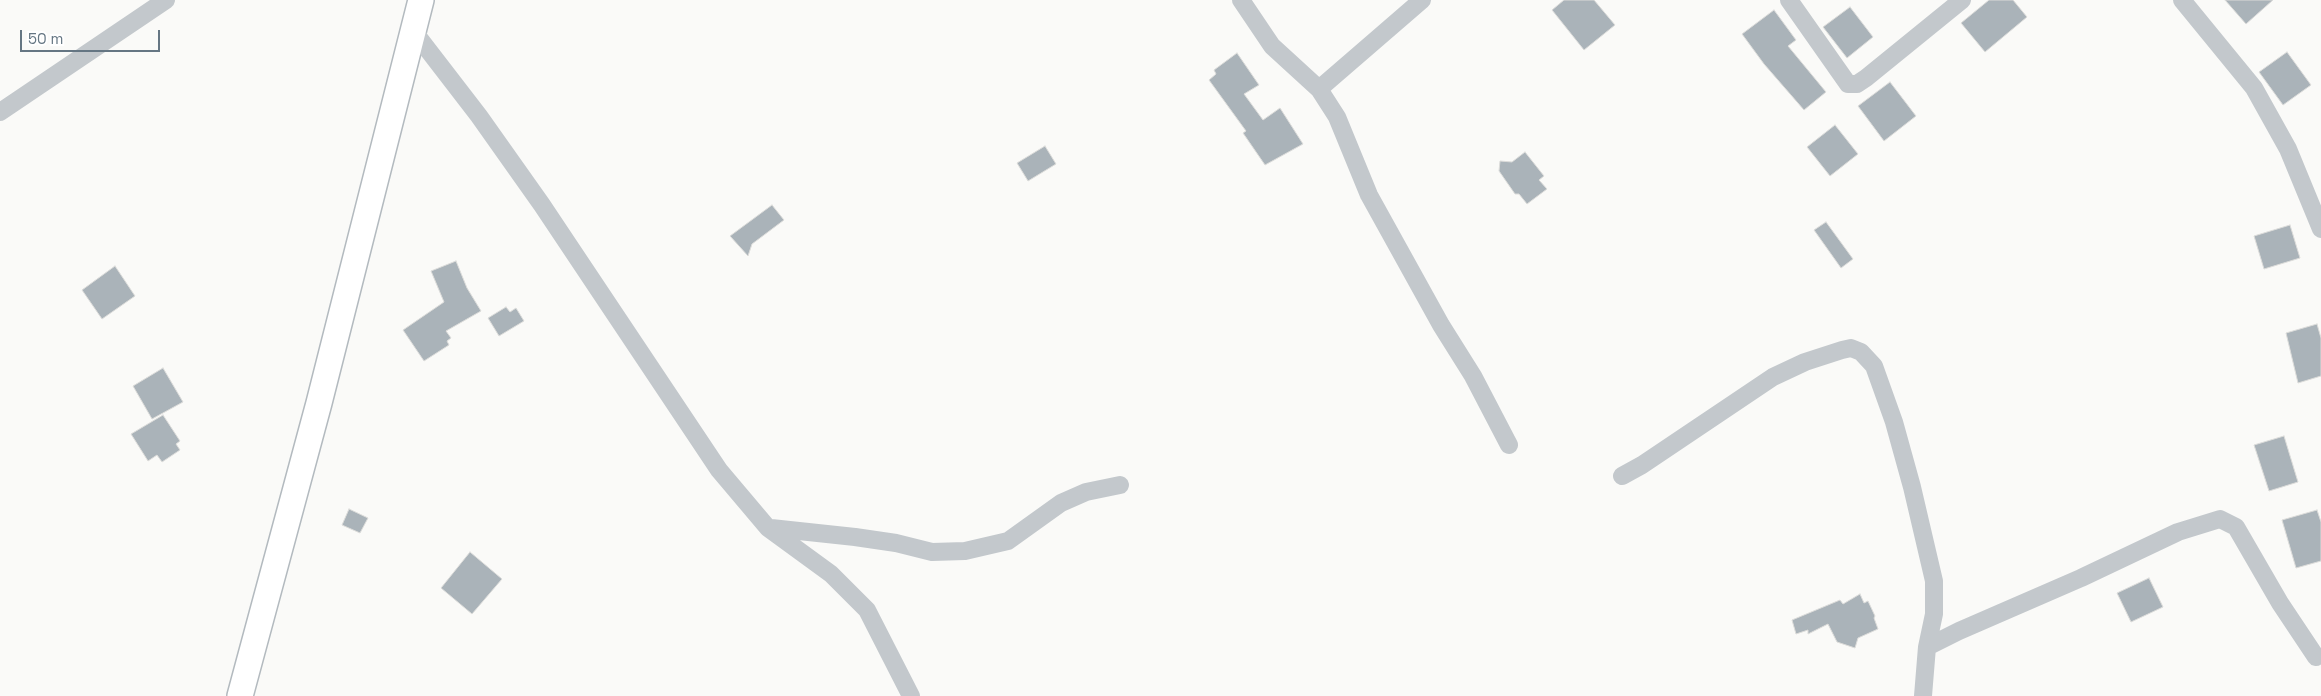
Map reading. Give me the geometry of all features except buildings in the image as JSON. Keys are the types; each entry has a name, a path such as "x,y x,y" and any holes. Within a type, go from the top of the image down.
{"street":[{"path":"0,112 166,0"},
{"path":"240,696 319,403 412,29 421,0"},
{"path":"1241,0 1272,46 1319,89 1337,118 1373,203 1436,317 1473,376 1509,446"},
{"path":"1319,89 1422,0"},
{"path":"1788,0 1848,84 1857,84 1866,78 1962,0"},
{"path":"2182,0 2254,88 2288,149 2321,229"},
{"path":"412,29 479,116 542,205 719,470 768,528 831,574 867,610 911,696"},
{"path":"1622,476 1642,465 1773,377 1805,362 1842,350 1851,348 1861,352 1874,366 1894,422 1934,580 1934,614 1927,647 1923,696"},
{"path":"768,528 855,537 896,543 932,552 965,551 1008,541 1061,504 1086,492 1120,485"},
{"path":"1927,647 1959,630 2081,578 2178,532 2220,518 2236,527 2280,603 2316,657"}]}
